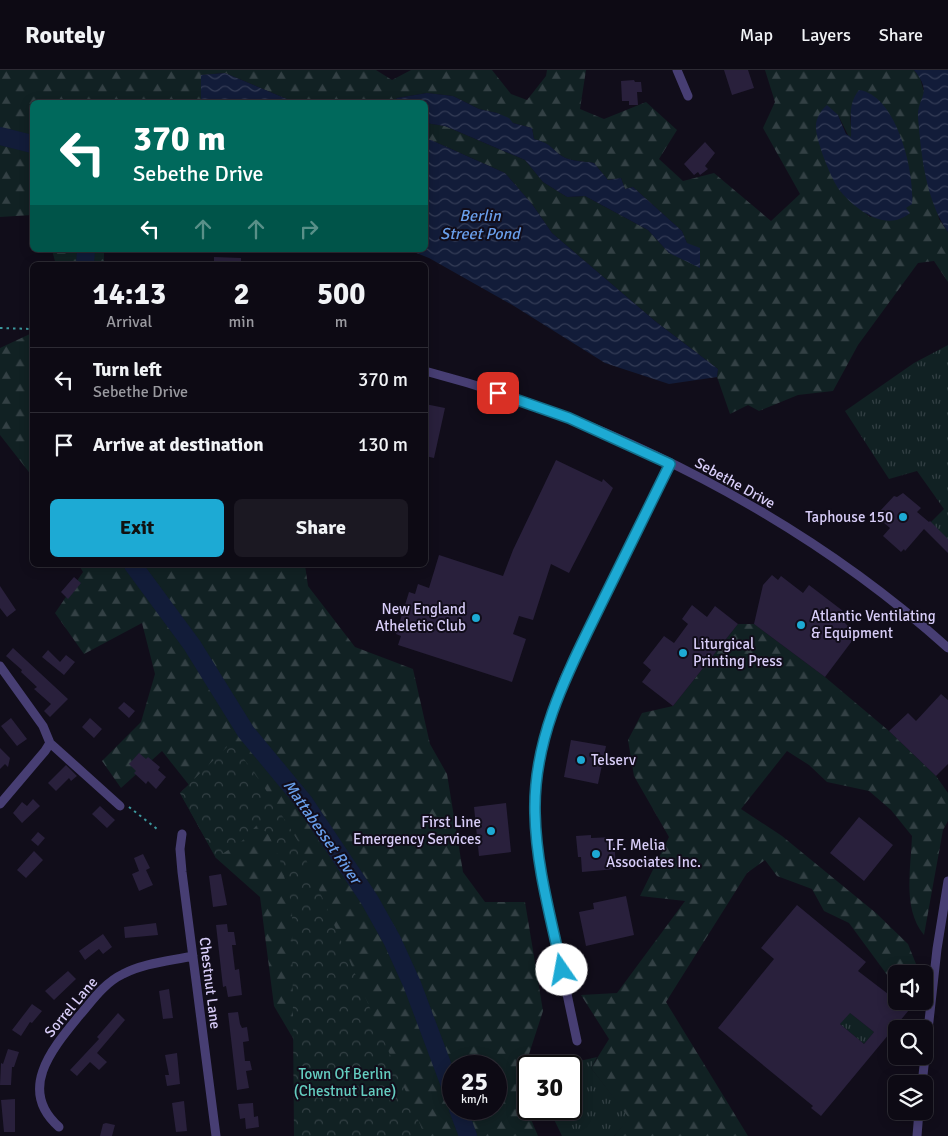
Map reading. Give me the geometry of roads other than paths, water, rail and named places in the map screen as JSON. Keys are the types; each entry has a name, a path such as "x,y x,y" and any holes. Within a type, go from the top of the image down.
{"street":[{"path":"677,70 688,96"},
{"name":"Sebethe Drive","path":"428,372 566,417 670,464 759,511 834,558 906,612 948,648"},
{"path":"577,1040 540,867 535,813 540,756 551,712 564,679 670,464"},
{"path":"0,666 43,726 50,743 122,804"},
{"path":"0,804 50,743"},
{"name":"Chestnut Lane","path":"182,834 180,849 182,872 216,1136"},
{"path":"923,1075 937,948 948,880"},
{"name":"Sorrel Lane","path":"59,1127 44,1111 41,1101 40,1084 42,1070 56,1044 108,983 137,968 193,956"},
{"path":"916,1136 918,1120"}],"water":[{"path":"914,70 948,70 948,232 934,206 926,177 918,117 918,110 924,90 920,78"},
{"path":"225,73 289,100 201,100 201,75"},
{"path":"859,90 872,95 884,106 901,137 907,156 912,204 906,208 910,213 892,221 873,217 864,212 841,192 829,171 817,135 817,119 827,105 838,115 846,134 851,137 851,107"},
{"path":"427,93 453,96 479,109 509,118 513,123 532,128 534,139 547,144 562,156 573,160 594,163 608,180 621,178 625,189 633,187 682,231 687,243 700,248 700,268 669,253 648,230 585,196 567,197 543,182 525,160 445,126 428,123 428,100 395,100 397,98"},
{"name":"Berlin Street Pond","path":"428,140 431,140 505,173 532,204 552,233 655,321 718,369 717,377 669,384 605,363 514,306 429,258 414,252 428,252"}],"waterway":[{"name":"Mattabesset River","path":"0,136 30,144"},
{"name":"Mattabesset River","path":"85,262 86,252"},
{"name":"Mattabesset River","path":"134,567 192,645 246,732 304,802 369,899 392,940 412,984 442,1064"},
{"name":"Mattabesset River","path":"462,1120 468,1136"}],"place":[{"name":"Taphouse 150","path":"903,517"},
{"name":"New England Atheletic Club","path":"476,618"},
{"name":"Atlantic Ventilating & Equipment","path":"801,625"},
{"name":"Liturgical Printing Press","path":"683,653"},
{"name":"Telserv","path":"581,760"},
{"name":"First Line Emergency Services","path":"491,831"},
{"name":"T.F. Melia Associates Inc.","path":"596,854"}],"park label":[{"name":"Town Of Berlin (Chestnut Lane)","path":"345,1082"}]}
